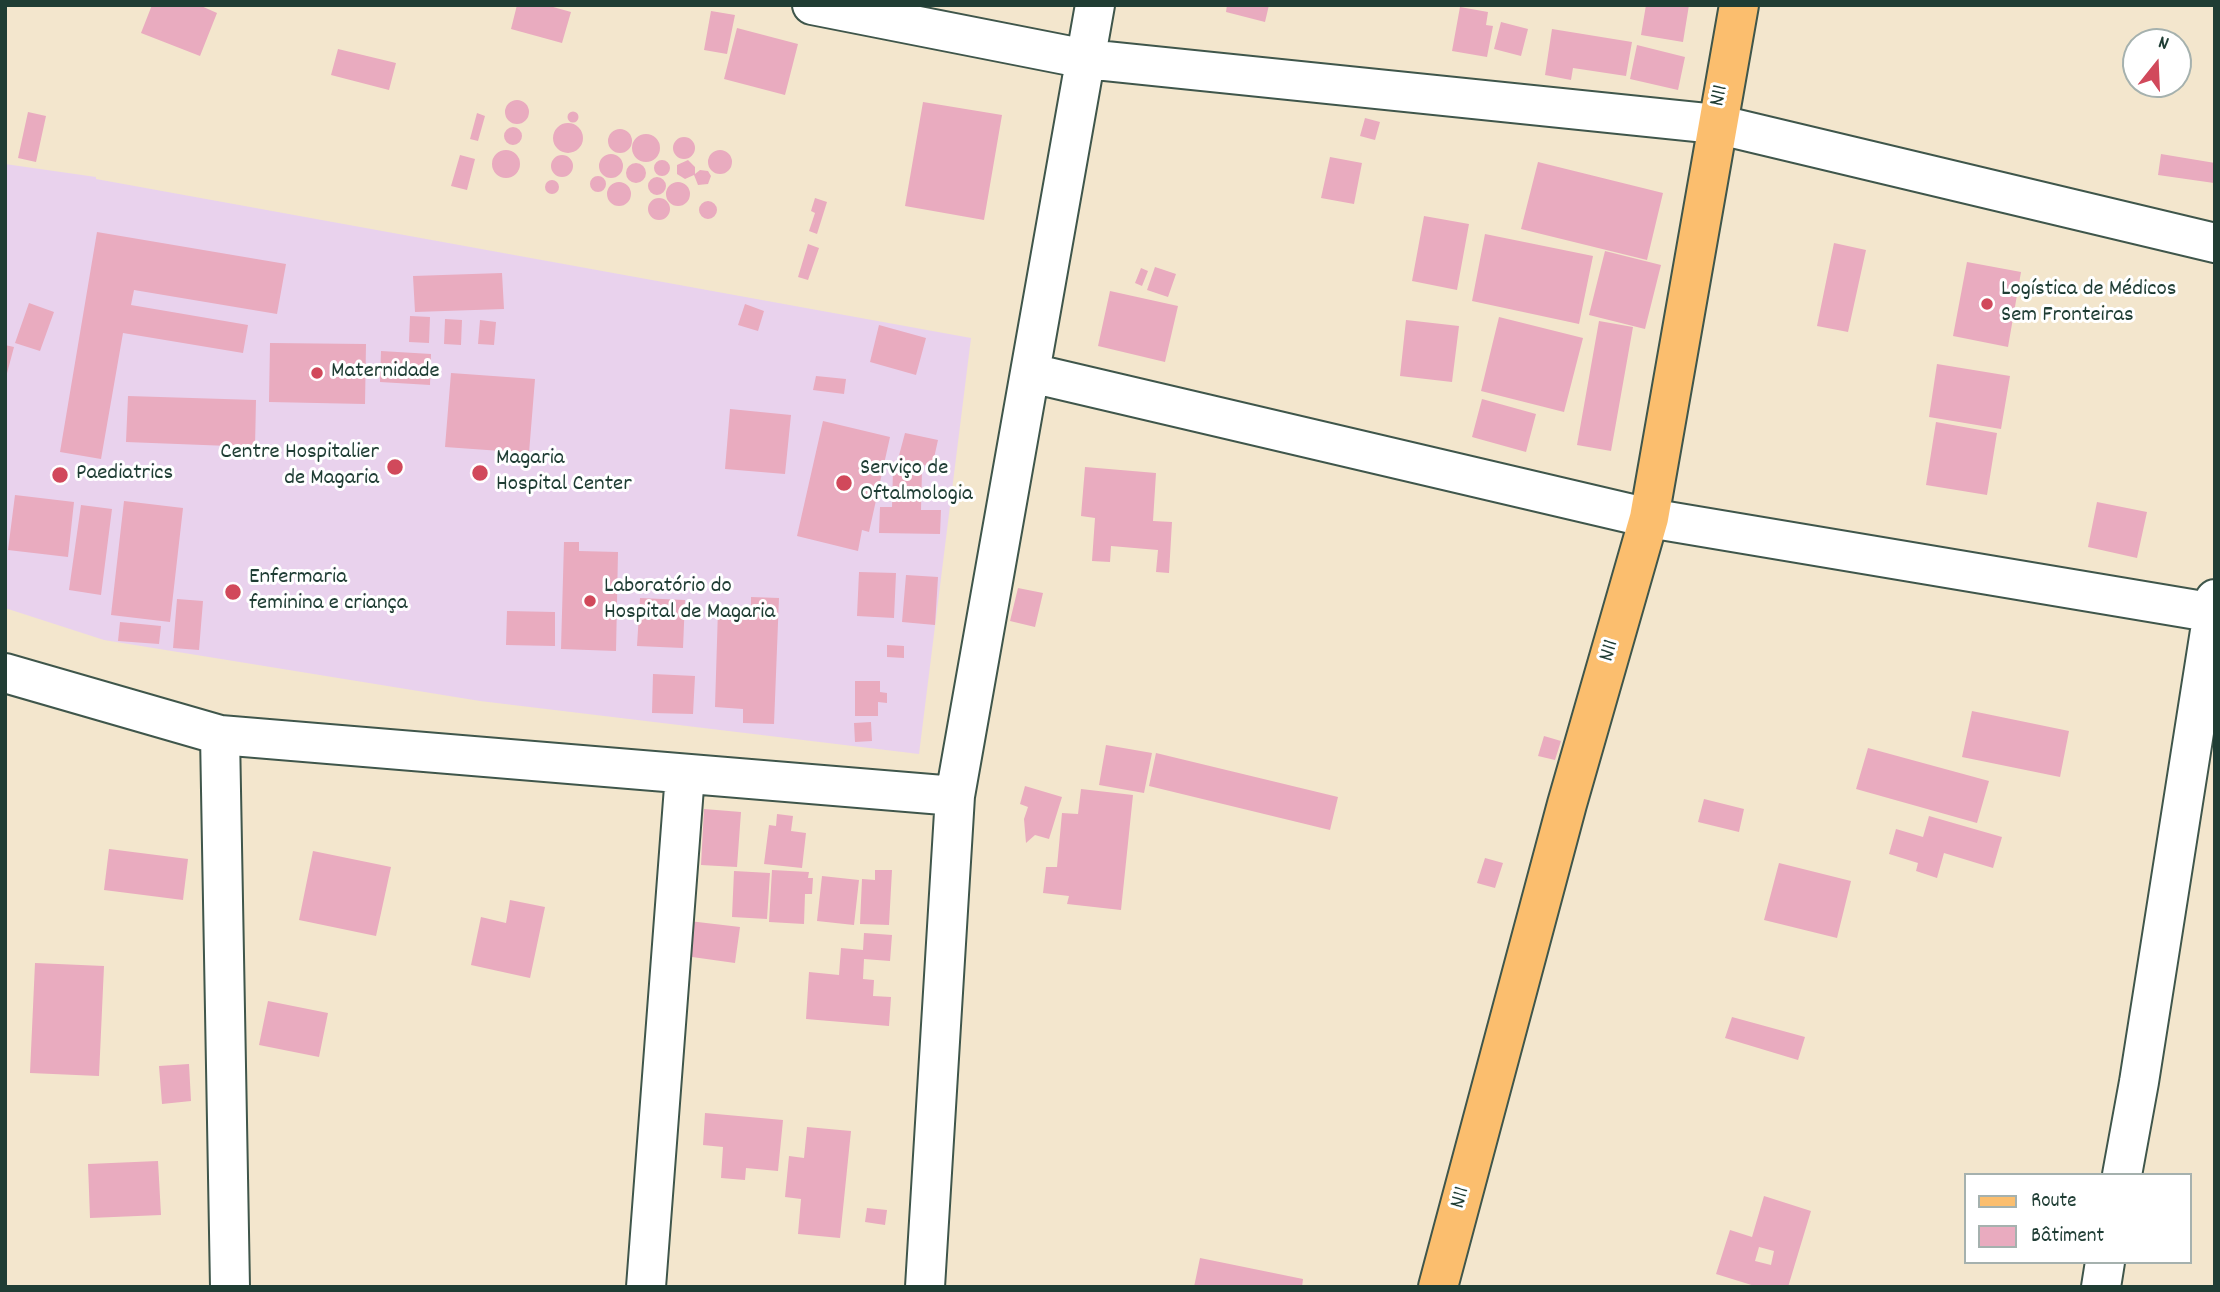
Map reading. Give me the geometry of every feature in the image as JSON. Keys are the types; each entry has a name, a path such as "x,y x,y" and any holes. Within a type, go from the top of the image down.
{"main road":[{"name":"N11","path":"1438,1287 1567,804 1649,518 1739,5"}],"street":[{"path":"812,5 1086,59 1716,124 2215,243"},
{"path":"925,1287 955,796 1095,5"},
{"path":"1031,373 1649,518 2214,608 2122,1173"},
{"path":"5,673 220,735 955,796"},
{"path":"220,735 230,1287"},
{"path":"646,1287 685,774"},
{"path":"2101,1287 2105,1264"}],"shaded area":[{"name":"Magaria Hospital Center","path":"5,164 96,177 971,338 919,754 480,701 104,640 5,608"}],"building":[{"path":"152,5 199,5 217,13 200,56 141,33"},
{"path":"517,5 546,5 571,12 562,43 511,29"},
{"path":"1227,5 1269,5 1265,22 1226,12"},
{"path":"1646,5 1689,5 1683,42 1641,35"},
{"path":"1460,7 1488,12 1486,25 1493,26 1487,57 1452,51"},
{"path":"711,11 735,15 727,54 704,50"},
{"path":"1501,22 1528,29 1521,56 1494,49"},
{"path":"737,28 798,44 785,95 724,79"},
{"path":"1552,29 1632,42 1626,76 1573,68 1571,80 1545,75"},
{"path":"1637,45 1685,57 1678,90 1630,79"},
{"path":"338,49 396,63 389,90 331,75"},
{"path":"517,100 526,103 529,112 526,121 517,124 508,121 505,112 508,103"},
{"path":"923,102 1002,115 984,220 905,206"},
{"path":"28,112 46,116 36,162 18,158"},
{"path":"573,112 577,113 577,121 573,122 569,121 568,117 569,113"},
{"path":"477,113 485,116 478,141 470,139"},
{"path":"1365,118 1380,122 1375,140 1360,136"},
{"path":"568,123 574,124 582,132 582,144 574,152 568,153 562,152 554,144 553,138 554,132 562,124"},
{"path":"513,127 519,130 522,136 519,142 513,145 507,142 504,136 507,130"},
{"path":"620,129 628,133 632,141 628,149 620,153 612,149 608,141 612,133"},
{"path":"646,134 656,138 660,148 656,158 646,162 636,158 632,148 636,138"},
{"path":"684,137 692,140 695,148 692,156 684,159 676,156 673,148 676,140"},
{"path":"506,150 516,154 520,164 516,174 506,178 496,174 492,164 496,154"},
{"path":"720,150 728,154 732,162 728,170 720,174 712,170 708,162 712,154"},
{"path":"611,154 620,157 623,166 620,175 611,178 602,175 599,166 602,157"},
{"path":"2161,154 2215,163 2214,183 2158,175"},
{"path":"460,155 475,159 467,190 451,186"},
{"path":"562,155 570,158 573,166 570,174 562,177 554,174 551,166 554,158"},
{"path":"1330,157 1362,163 1354,204 1321,198"},
{"path":"662,160 668,162 668,174 662,176 656,174 654,168 656,162"},
{"path":"688,160 695,167 695,174 700,170 708,171 711,176 708,184 698,185 694,175 685,179 677,174 677,165"},
{"path":"1538,162 1663,193 1647,260 1521,229"},
{"path":"636,163 643,166 646,173 643,180 636,183 629,180 626,173 629,166"},
{"path":"598,176 604,178 604,190 598,192 592,190 590,184 592,178"},
{"path":"653,177 661,177 666,186 664,193 653,195 648,190 648,182"},
{"path":"549,180 555,180 559,187 555,194 549,194 545,190 545,184"},
{"path":"614,182 624,182 631,189 631,199 624,206 614,206 607,199 607,189"},
{"path":"678,182 687,185 690,194 687,203 678,206 669,203 666,194 669,185"},
{"path":"659,198 667,201 670,209 667,217 659,220 651,217 648,209 651,201"},
{"path":"815,198 827,202 817,234 809,231 815,213 811,211"},
{"path":"708,201 714,204 717,210 714,216 708,219 702,216 699,210 702,204"},
{"path":"1424,216 1469,224 1457,290 1412,281"},
{"path":"97,232 286,264 277,314 134,290 131,305 248,325 243,353 123,333 101,459 60,452"},
{"path":"1485,234 1593,256 1579,324 1472,301"},
{"path":"1834,243 1866,250 1848,332 1817,326"},
{"path":"808,244 819,248 808,280 798,277"},
{"path":"1605,251 1661,265 1645,329 1589,315"},
{"name":"Logística de Médicos Sem Fronteiras","path":"1967,262 2021,272 2008,347 1953,336"},
{"path":"1155,267 1176,274 1168,297 1147,290"},
{"path":"1141,268 1148,271 1142,286 1135,283"},
{"path":"502,273 504,309 415,312 413,276"},
{"path":"1110,291 1178,306 1165,362 1098,346"},
{"path":"29,303 54,312 40,351 15,343"},
{"path":"745,304 764,311 758,331 738,325"},
{"path":"410,316 430,317 429,343 409,342"},
{"path":"1499,317 1583,338 1564,412 1481,391"},
{"path":"445,319 462,320 461,345 444,344"},
{"path":"480,320 496,322 494,345 478,344"},
{"path":"1406,320 1459,326 1452,382 1400,376"},
{"path":"1599,321 1633,327 1611,451 1577,445"},
{"path":"879,325 926,338 916,375 870,362"},
{"name":"Maternidade","path":"270,343 366,344 365,404 269,402"},
{"path":"5,345 14,347 6,377 5,377"},
{"path":"381,351 431,354 430,385 380,382"},
{"path":"1937,364 2010,376 2001,429 1929,417"},
{"path":"451,373 535,379 529,453 445,447"},
{"path":"816,376 846,379 844,394 813,390"},
{"path":"128,396 256,400 255,447 126,442"},
{"path":"1482,399 1536,414 1526,452 1472,437"},
{"path":"730,409 791,415 785,474 725,469"},
{"name":"Serviço de Oftalmologia","path":"823,421 890,437 869,532 862,530 858,551 797,536"},
{"path":"1936,422 1997,433 1987,495 1926,485"},
{"path":"905,433 938,440 932,467 906,461 904,465 897,463"},
{"path":"1085,467 1156,473 1153,521 1172,522 1169,573 1156,572 1158,550 1111,546 1110,562 1092,561 1095,518 1081,516"},
{"path":"893,470 922,471 921,510 941,510 940,534 879,533 880,507 892,507"},
{"path":"15,495 74,502 68,557 8,550"},
{"path":"124,501 183,508 170,622 111,615"},
{"path":"2097,502 2147,512 2137,558 2088,547"},
{"path":"81,505 112,509 101,595 69,590"},
{"name":"Laboratório do Hospital de Magaria","path":"564,542 579,542 579,551 618,552 616,651 561,649"},
{"path":"859,572 896,573 894,618 857,616"},
{"path":"906,575 938,577 935,625 902,622"},
{"path":"1018,588 1043,593 1035,627 1010,621"},
{"path":"751,597 779,598 774,724 743,723 743,709 715,707 718,609 751,610"},
{"path":"640,598 685,600 683,648 637,646"},
{"path":"177,599 203,601 199,650 173,648"},
{"path":"507,611 555,612 555,646 506,645"},
{"path":"120,622 161,626 159,644 118,641"},
{"path":"887,645 904,646 904,658 887,657"},
{"path":"653,674 695,676 693,714 652,713"},
{"path":"855,681 880,681 880,692 887,693 887,703 878,702 878,716 855,716"},
{"path":"1972,711 2069,731 2060,777 1962,757"},
{"path":"871,722 872,741 855,742 854,723"},
{"path":"1544,736 1561,741 1555,760 1538,756"},
{"path":"1106,745 1152,753 1144,793 1099,785"},
{"path":"1868,748 1989,781 1977,823 1856,789"},
{"path":"1156,753 1338,797 1330,830 1149,786"},
{"path":"1025,786 1062,797 1049,839 1035,835 1026,843 1024,819 1028,807 1020,804"},
{"path":"1081,789 1133,795 1121,910 1067,904 1069,896 1043,893 1046,867 1057,867 1062,813 1078,814"},
{"path":"1704,799 1744,809 1739,832 1698,822"},
{"path":"704,809 741,812 737,867 701,865"},
{"path":"777,814 793,816 791,831 806,833 802,868 764,864 769,825 776,826"},
{"path":"1929,816 2002,837 1993,868 1944,853 1937,878 1916,871 1918,863 1889,854 1896,829 1923,837"},
{"path":"109,849 188,859 183,900 104,890"},
{"path":"313,851 391,867 376,936 299,920"},
{"path":"1485,858 1503,863 1495,888 1477,883"},
{"path":"1779,863 1851,881 1837,938 1764,920"},
{"path":"772,870 809,872 808,878 813,878 812,894 805,894 804,924 769,922"},
{"path":"875,870 892,870 889,925 860,924 862,879 875,880"},
{"path":"734,871 770,873 767,919 732,917"},
{"path":"822,876 859,880 854,925 817,921"},
{"path":"510,900 545,907 530,978 471,965 481,917 506,923"},
{"path":"689,921 740,927 735,963 685,956"},
{"path":"864,933 892,935 890,961 864,959 863,979 874,980 873,996 891,997 889,1026 806,1019 809,972 839,975 841,948 863,950"},
{"path":"35,963 104,966 99,1076 30,1073"},
{"path":"268,1001 328,1013 319,1057 259,1045"},
{"path":"1732,1017 1805,1037 1798,1060 1725,1038"},
{"path":"189,1064 191,1101 162,1104 159,1066"},
{"path":"705,1113 783,1120 778,1171 746,1168 745,1180 721,1178 723,1147 703,1145"},
{"path":"807,1127 851,1131 840,1238 798,1234 801,1199 785,1197 789,1156 804,1158"},
{"path":"158,1161 161,1215 90,1218 88,1164"},
{"path":"1764,1196 1811,1211 1788,1287 1758,1287 1716,1274 1730,1230 1752,1237","holes":["1759,1247 1774,1251 1771,1265 1755,1261"]},
{"path":"867,1208 887,1210 885,1225 865,1222"},
{"path":"1200,1258 1303,1279 1302,1287 1194,1287"}],"place":[{"name":"Logística de Médicos Sem Fronteiras","path":"1987,304"},
{"name":"Maternidade","path":"317,373"},
{"name":"Centre Hospitalier de Magaria","path":"395,467"},
{"name":"Magaria Hospital Center","path":"480,473"},
{"name":"Paediatrics","path":"60,475"},
{"name":"Serviço de Oftalmologia","path":"844,483"},
{"name":"Enfermaria feminina e criança","path":"233,592"},
{"name":"Laboratório do Hospital de Magaria","path":"590,601"}]}
